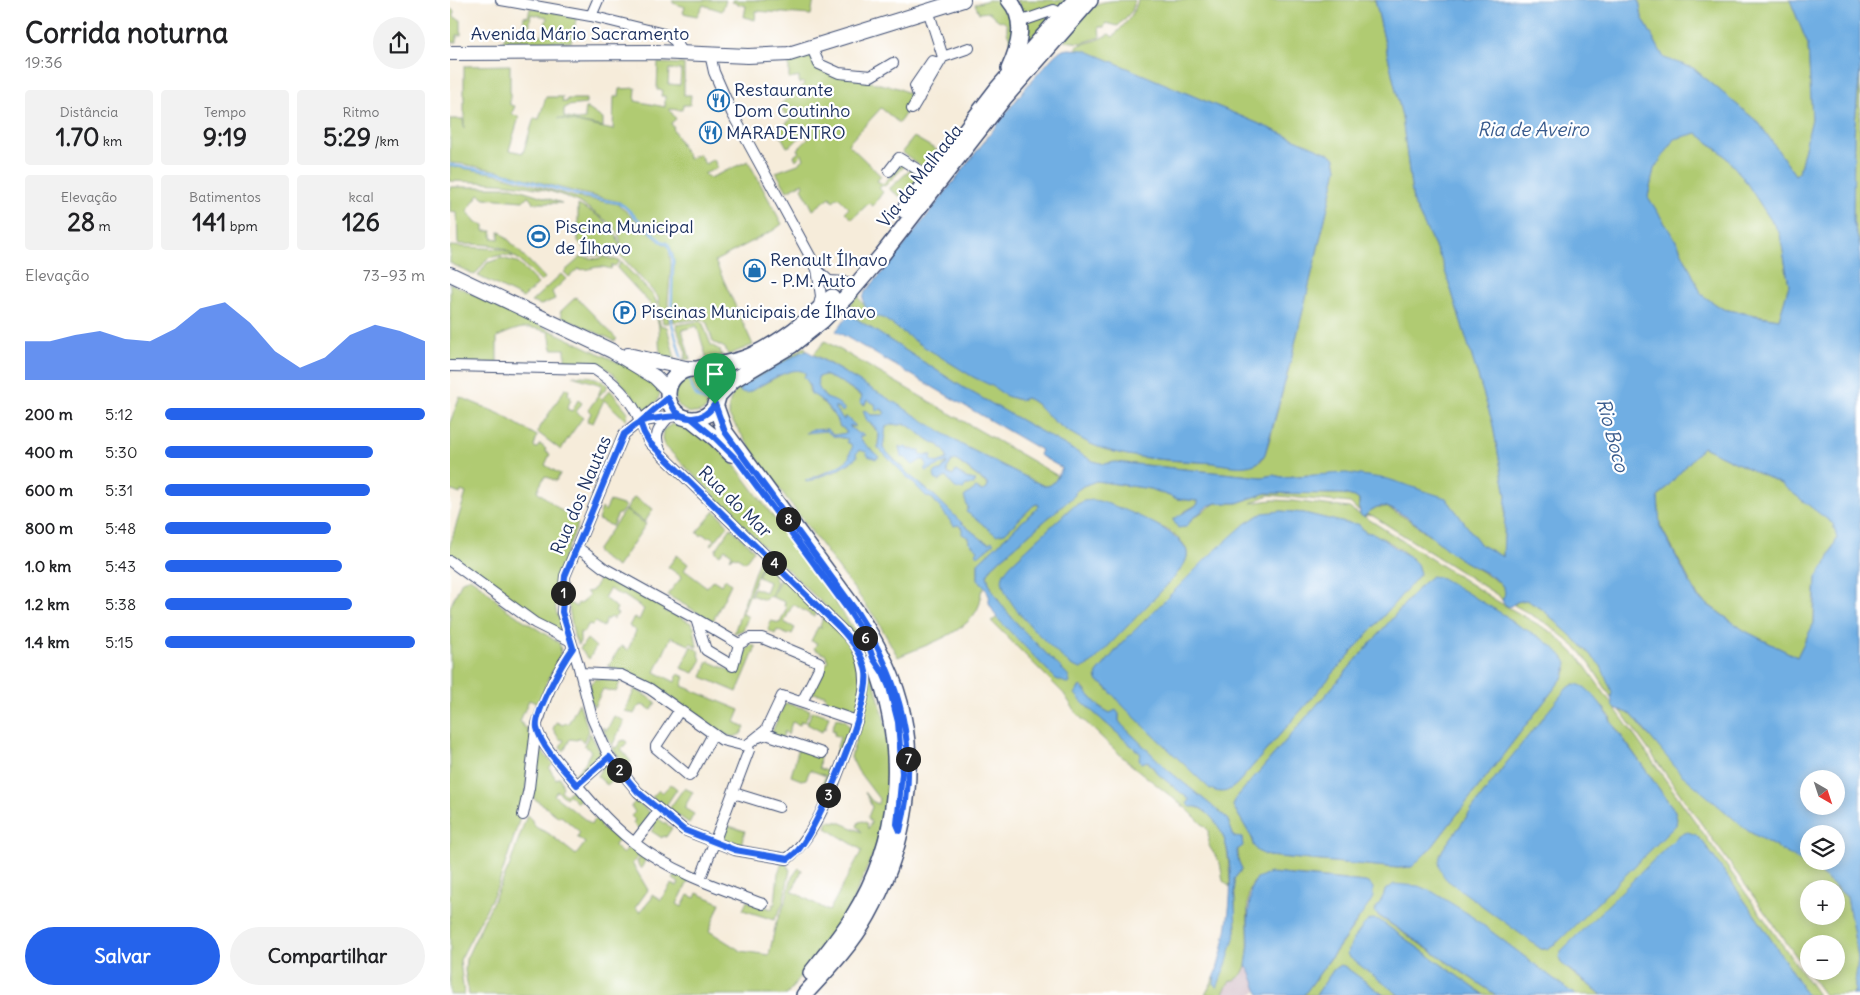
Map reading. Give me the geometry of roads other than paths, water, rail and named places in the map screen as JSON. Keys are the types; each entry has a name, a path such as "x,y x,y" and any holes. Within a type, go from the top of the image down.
{"main road":[{"path":"997,90 1014,57 1019,40 1020,29 1016,8 1010,0"},
{"name":"Via da Malhada","path":"694,369 727,363 750,356 796,330 847,282 997,90 1076,0"},
{"name":"Via da Malhada","path":"716,400 733,380 792,345 822,321 846,297 882,255 1005,96 1090,0"},
{"path":"804,995 852,939 868,914 887,871 900,831 907,797 908,748 903,715 886,663 874,639 857,612 725,432 716,400 715,382 710,376 694,369 682,371 671,382 668,394 675,411 680,417 715,438 756,484 849,611 866,638 880,678 893,727 895,744 896,789 893,816 878,866 866,894 846,928"},
{"path":"680,417 706,415 716,400"},
{"path":"873,658 883,673 889,687 898,722 902,773 897,824 900,831"},
{"path":"794,995 846,928 865,907 879,878 893,838 900,831"}],"street":[{"path":"501,0 592,16 668,35 676,42 683,53"},
{"path":"592,16 598,0"},
{"name":"Avenida Mário Sacramento","path":"450,53 790,54 963,0"},
{"path":"928,10 941,60"},
{"path":"1025,20 1054,10 1058,12"},
{"path":"812,48 819,64 839,73 871,76 893,63"},
{"path":"912,109 941,60 968,48"},
{"path":"716,54 714,72 732,112 817,269 830,281 847,282"},
{"path":"889,171 899,158 924,174 934,171"},
{"path":"817,269 821,296 818,310"},
{"path":"450,274 612,351 655,376 668,394"},
{"path":"612,351 694,369"},
{"name":"Rua do Mar","path":"450,366 594,369 609,378 636,412 650,443 832,620 857,647 866,672 865,696 857,721 842,763 821,812 799,850 788,859"},
{"name":"Rua dos Nautas","path":"668,394 640,422 624,434 565,576 562,612 592,718 609,757 638,792 684,830 735,850 788,859"},
{"path":"640,422 680,417"},
{"path":"662,454 656,440 658,428 680,417"},
{"path":"577,547 604,568 739,644"},
{"path":"450,560 535,623 572,644 545,699 536,726 530,788 523,815"},
{"path":"696,619 706,650 734,666 739,644 750,638 762,638 819,662 819,668 802,702"},
{"path":"580,673 621,676 650,689 722,740 746,746 749,750 716,842 700,880"},
{"path":"758,738 766,730 782,696 857,721"},
{"path":"679,711 656,748 689,776 692,774 713,734"},
{"path":"536,726 544,743 577,785 615,826 634,843 654,856 700,880 763,904"},
{"path":"746,746 766,734 822,753"},
{"path":"577,785 609,757"},
{"path":"733,796 737,794 779,807"},
{"path":"634,843 659,811"}],"water":[{"name":"Ria de Aveiro","path":"1375,0 1639,0 1642,17 1664,58 1693,68 1759,123 1795,175 1799,172 1812,119 1808,45 1790,0 1860,0 1860,70 1854,134 1853,221 1860,246 1860,995 1851,995 1854,994 1858,958 1847,897 1845,895 1845,880 1827,880 1816,870 1845,870 1845,825 1800,825 1800,861 1748,831 1681,774 1632,715 1613,707 1612,692 1601,666 1542,609 1526,600 1517,602 1509,607 1504,604 1502,600 1505,592 1496,579 1451,553 1397,511 1380,506 1364,517 1360,515 1359,500 1343,494 1266,493 1237,503 1216,503 1208,506 1193,518 1186,527 1178,528 1173,520 1198,504 1198,501 1177,499 1151,489 1096,481 1083,486 992,567 987,575 991,587 1009,614 1068,675 1069,684 1056,679 997,618 989,603 989,596 985,587 978,579 978,563 1039,506 1038,504 1034,505 1005,533 996,535 966,512 968,508 964,497 976,488 982,491 987,489 988,484 956,460 952,461 947,469 948,474 953,476 956,471 966,478 975,480 974,485 966,485 963,489 957,489 946,477 939,481 935,479 934,474 936,471 941,471 947,462 926,471 924,469 927,465 925,460 921,460 913,465 904,457 901,458 899,446 906,447 908,450 920,450 920,454 927,456 932,455 931,460 937,463 947,459 946,453 939,445 906,424 886,426 883,448 908,474 936,497 964,525 984,541 989,543 992,541 994,543 978,556 976,554 978,550 969,542 969,538 962,534 962,528 958,525 954,526 933,499 926,496 878,448 879,435 874,426 867,421 863,411 865,410 871,415 883,415 885,413 882,409 876,411 875,404 867,400 864,405 860,402 862,396 843,383 824,375 818,377 818,386 822,393 826,398 837,402 843,407 845,410 843,412 835,406 835,409 844,420 845,416 855,425 855,427 850,425 850,427 857,433 863,434 864,436 860,436 860,439 879,457 876,459 868,456 866,452 859,450 856,454 857,457 844,466 806,482 805,480 845,462 849,458 852,448 851,444 846,442 848,439 833,436 826,431 806,433 810,430 827,429 834,435 847,433 840,427 824,403 811,394 809,384 804,376 806,374 801,371 786,373 747,393 740,392 742,386 801,352 807,351 894,402 962,445 1044,486 1050,485 1055,481 1062,468 1039,455 1041,450 836,331 849,314 964,388 1093,461 1104,464 1115,462 1262,477 1346,473 1388,479 1446,498 1481,545 1503,557 1506,495 1492,421 1442,261 1413,202 1402,117","holes":["1697,133 1723,154 1742,176 1780,234 1789,285 1779,319 1723,309 1702,295 1678,244 1648,197 1654,169 1675,139","1703,447 1781,484 1833,524 1837,538 1826,563 1816,579 1814,623 1797,657 1745,631 1698,598 1660,526 1658,497"]},
{"path":"1061,50 1085,50 1330,154 1335,158 1337,169 1291,360 1265,454 1255,464 1234,466 1151,458 1119,453 1091,444 1059,425 1033,402 1026,398 1020,400 1006,396 918,343 883,318 874,315 864,305 863,300 866,291 893,260 1027,86 1054,56"},
{"path":"1094,500 1131,512 1161,528 1183,544 1187,555 1183,566 1173,579 1092,663 1081,669 1070,665 1022,617 1007,595 1002,579 1011,564 1072,507 1084,501"},
{"path":"1281,511 1304,513 1345,523 1358,524 1365,532 1375,534 1411,558 1417,564 1420,574 1237,784 1227,791 1218,792 1210,789 1125,708 1104,685 1098,682 1096,677 1097,673 1123,642 1209,556 1246,523 1263,513"},
{"path":"1432,576 1442,578 1550,644 1567,663 1564,676 1432,847 1412,867 1398,868 1268,856 1257,851 1253,845 1252,838 1233,806 1236,798 1422,584"},
{"path":"1574,684 1586,688 1599,702 1611,722 1675,811 1677,818 1676,825 1559,941 1547,949 1541,949 1447,880 1440,869 1439,861 1443,849 1504,766 1566,689"},
{"path":"1080,686 1101,708 1110,713 1116,710 1122,725 1169,771 1227,818 1234,837 1242,838 1243,846 1237,850 1238,860 1242,869 1234,879 1236,931 1217,988 1214,984 1215,976 1225,939 1230,894 1230,871 1227,850 1221,831 1205,811 1187,804 1190,800 1158,774 1148,761 1141,763 1139,758 1141,754 1075,694"},
{"path":"1688,832 1696,835 1703,842 1761,924 1807,995 1602,995 1561,963 1559,957 1561,951 1679,835"},
{"path":"1270,873 1365,882 1373,888 1373,897 1370,903 1304,995 1260,995 1246,966 1249,944 1248,921 1251,888 1257,878"},
{"path":"1394,884 1418,886 1433,892 1467,913 1575,995 1496,995 1375,913 1385,891"},
{"path":"1372,919 1379,920 1484,995 1399,995 1347,954 1361,929"},
{"path":"1340,965 1384,995 1316,995 1334,969"}],"waterway":[{"path":"450,165 502,173 578,195 619,203 624,206 661,241 668,244 673,259 671,320 681,357"},
{"path":"689,379 697,396 708,401"}],"place":[{"name":"Restaurante Dom Coutinho","path":"718,100"},
{"name":"MARADENTRO","path":"710,133"},
{"name":"Piscina Municipal de Ílhavo","path":"539,237"},
{"name":"Renault Ílhavo - P.M. Auto","path":"754,270"},
{"name":"Piscinas Municipais de Ílhavo","path":"625,312"}],"water label":[{"name":"Rio Boco","path":"1613,435"}]}
